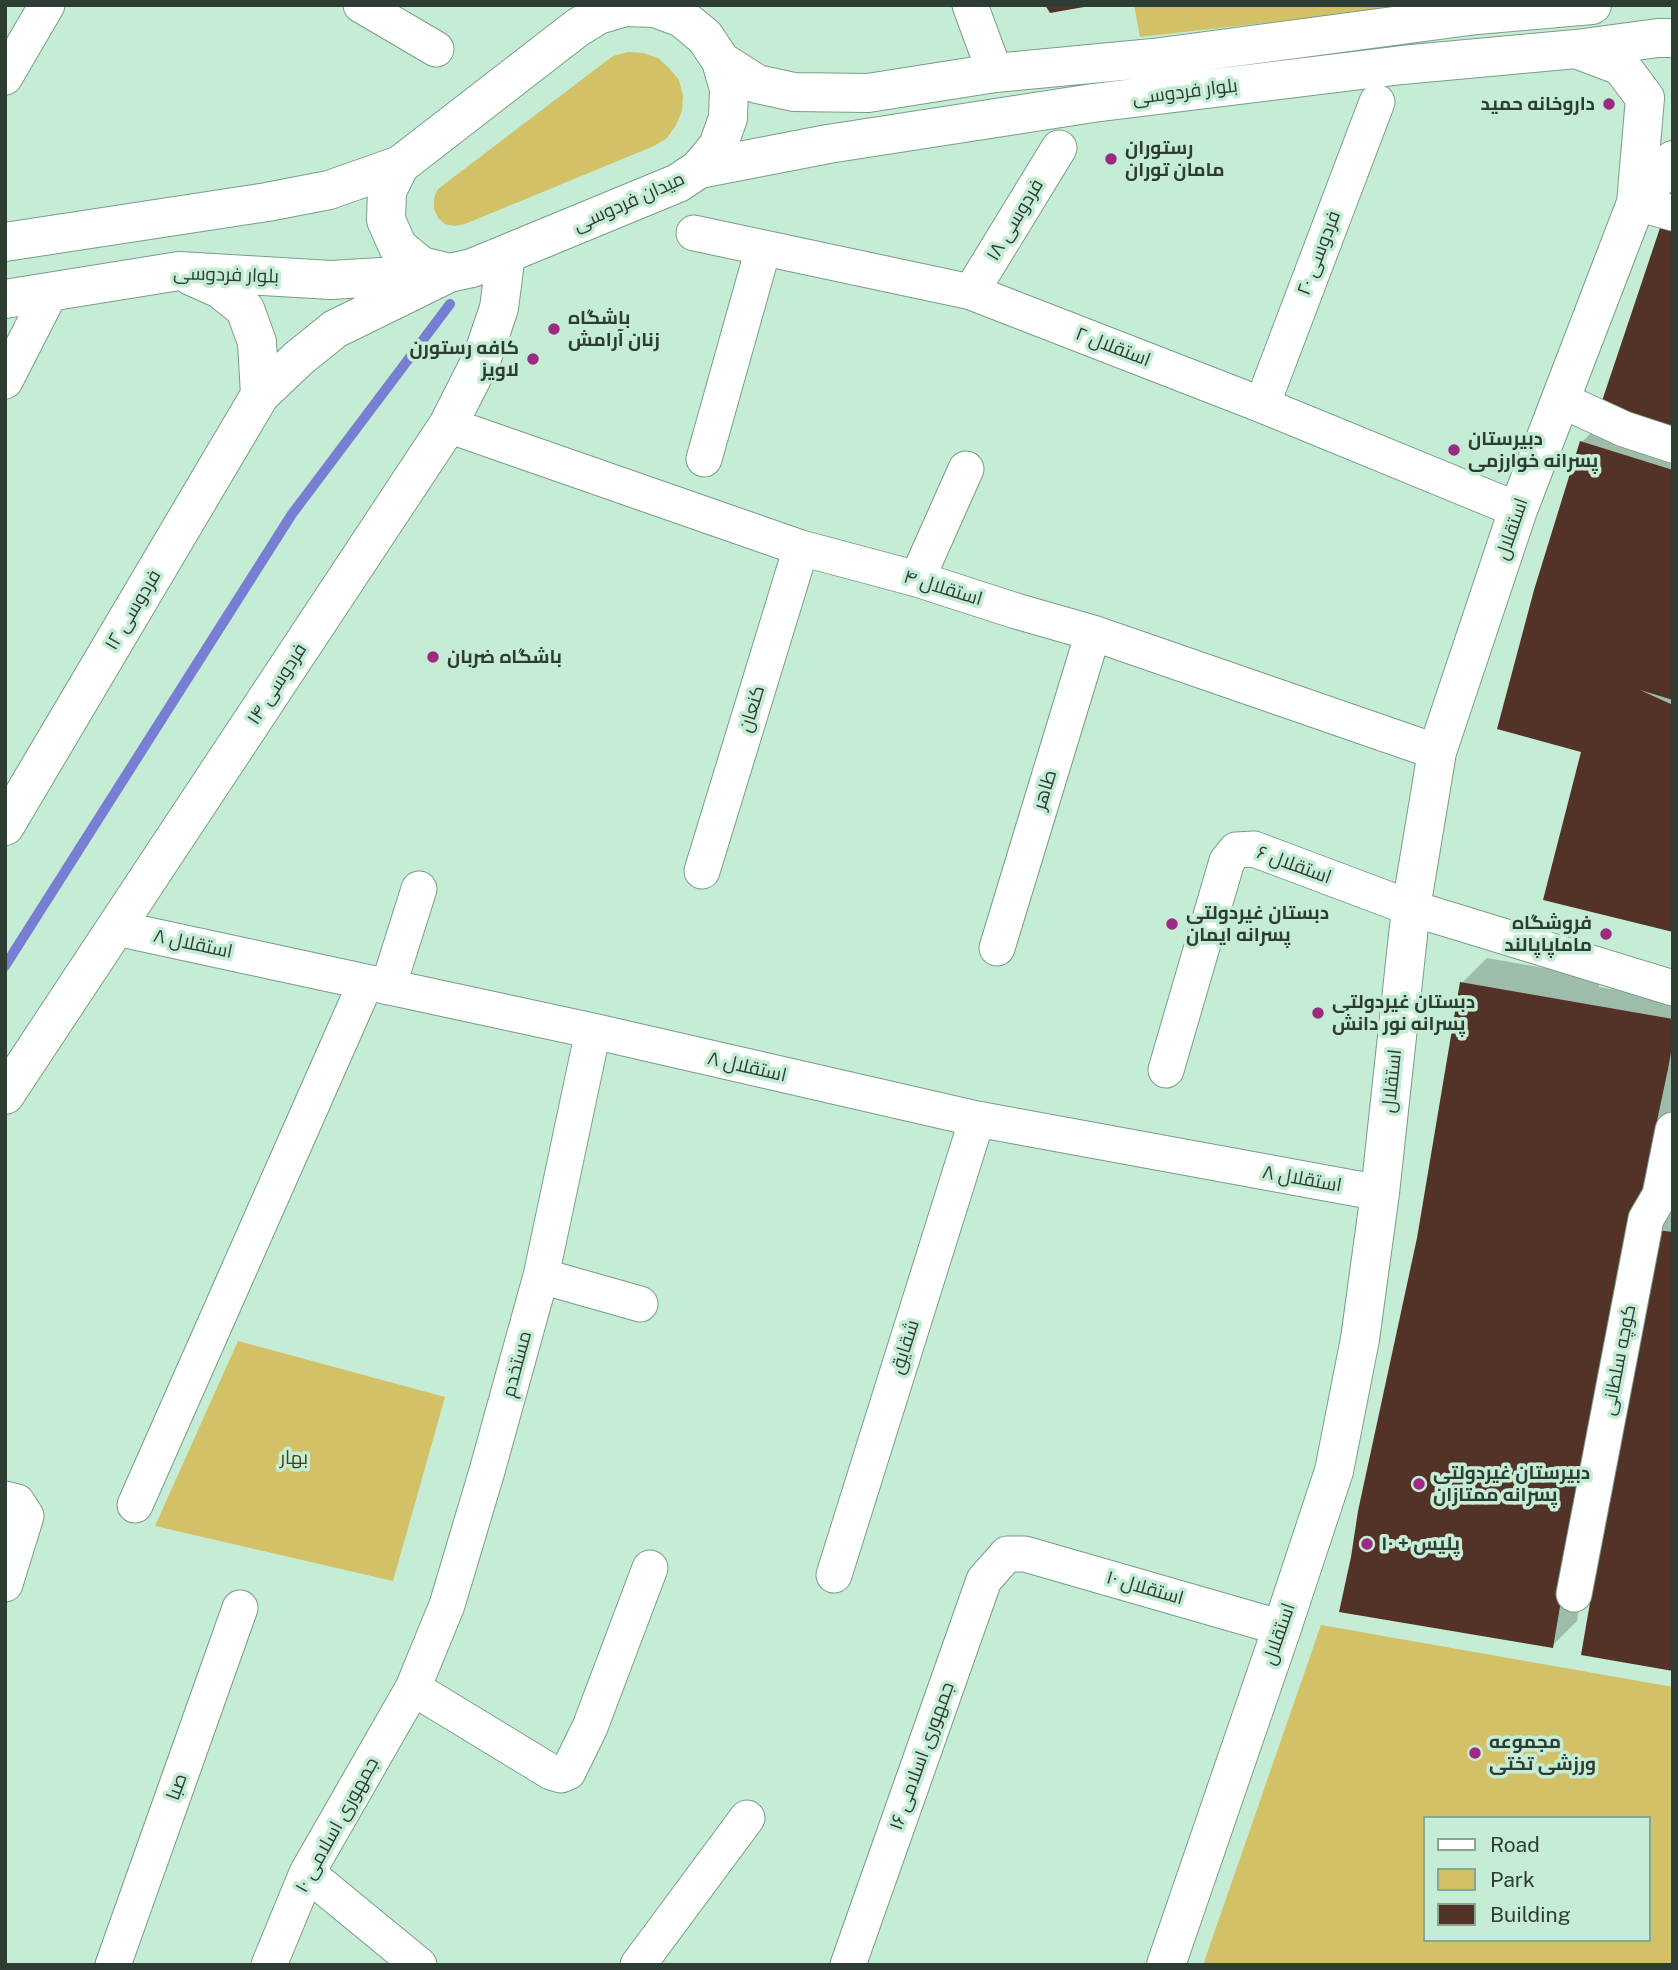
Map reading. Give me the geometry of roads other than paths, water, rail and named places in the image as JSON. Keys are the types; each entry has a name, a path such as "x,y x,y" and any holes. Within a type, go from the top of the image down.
{"street":[{"path":"5,78 47,5"},
{"path":"971,5 995,73"},
{"name":"بلوار فردوسی","path":"708,34 758,84 794,92 868,93 995,73 1153,58 1477,15 1592,5"},
{"path":"5,242 329,190 400,165 604,10 625,7 655,8 682,18 708,34"},
{"path":"381,10 436,49"},
{"name":"میدان فردوسی","path":"449,273 472,268 678,183 699,169 718,146 728,118 729,89 708,34"},
{"name":"بلوار فردوسی","path":"699,169 828,144 1093,103 1402,65 1673,38"},
{"path":"1576,49 1621,66 1645,98 1636,203"},
{"name":"فردوسی ۲۰","path":"1262,405 1377,102"},
{"name":"فردوسی ۱۸","path":"971,292 1059,148"},
{"path":"1636,203 1673,160"},
{"path":"400,165 387,191 386,220 398,247 421,266 449,273"},
{"path":"1636,203 1673,213"},
{"name":"استقلال","path":"1166,1965 1334,1471 1360,1339 1380,1193 1411,908 1437,752 1518,510 1636,203"},
{"name":"استقلال ۲","path":"694,233 971,292 1262,405 1518,510"},
{"path":"704,459 763,249"},
{"name":"فردوسی ۱۴","path":"5,1095 448,425 482,358 499,309 506,254"},
{"path":"178,271 220,289 245,309 257,342 260,395"},
{"name":"بلوار فردوسی","path":"5,299 178,271 331,280 449,273"},
{"name":"فردوسی ۱۲","path":"5,826 260,395 335,329 449,273"},
{"path":"5,381 51,292"},
{"path":"1561,400 1624,429 1673,445"},
{"name":"استقلال ۴","path":"448,425 801,548 917,579 1093,633 1437,752"},
{"path":"917,579 967,468"},
{"name":"کنعان","path":"702,871 801,548"},
{"name":"طاهر","path":"997,948 1093,633"},
{"name":"استقلال ۶","path":"1167,1070 1227,861 1236,850 1254,849 1411,908 1673,988"},
{"path":"135,1506 377,984 418,889"},
{"name":"استقلال ۸","path":"116,928 593,1031 977,1119 1380,1193"},
{"name":"مستخدم","path":"413,1688 447,1605 541,1276 593,1031"},
{"name":"شقایق","path":"834,1574 977,1119"},
{"name":"کوچه سلطانی","path":"1574,1594 1646,1219 1660,1195 1673,1130"},
{"path":"541,1276 640,1304"},
{"path":"5,1499 17,1502 26,1517 5,1584"},
{"name":"استقلال ۱۰","path":"1007,1554 1025,1554 1282,1628"},
{"name":"جمهوری اسلامی ۱۶","path":"848,1965 984,1580 1007,1554"},
{"path":"413,1688 551,1772 561,1775 568,1772 590,1727 650,1567"},
{"name":"صبا","path":"113,1965 240,1608"},
{"name":"جمهوری اسلامی ۱۰","path":"269,1965 307,1873 413,1688"},
{"path":"638,1965 747,1818"},
{"path":"307,1873 419,1965"}],"waterway":[{"path":"5,966 292,514 450,304"}],"place":[{"name":"داروخانه حمید","path":"1609,104"},
{"name":"رستوران مامان توران","path":"1111,159"},
{"name":"باشگاه زنان آرامش","path":"554,329"},
{"name":"کافه رستورن لاویز","path":"533,359"},
{"name":"دبیرستان پسرانه خوارزمی","path":"1454,450"},
{"name":"باشگاه ضربان","path":"433,657"},
{"name":"دبستان غیردولتی پسرانه ایمان","path":"1172,924"},
{"name":"فروشگاه ماماپاپالند","path":"1606,934"},
{"name":"دبستان غیردولتی پسرانه نور دانش","path":"1318,1013"},
{"name":"دبیرستان غیردولتی پسرانه ممتازان","path":"1419,1484"},
{"name":"پلیس + ۱۰","path":"1367,1544"},
{"name":"مجموعه ورزشی تختی","path":"1475,1753"}],"park label":[{"name":"بهار","path":"294,1458"}]}
